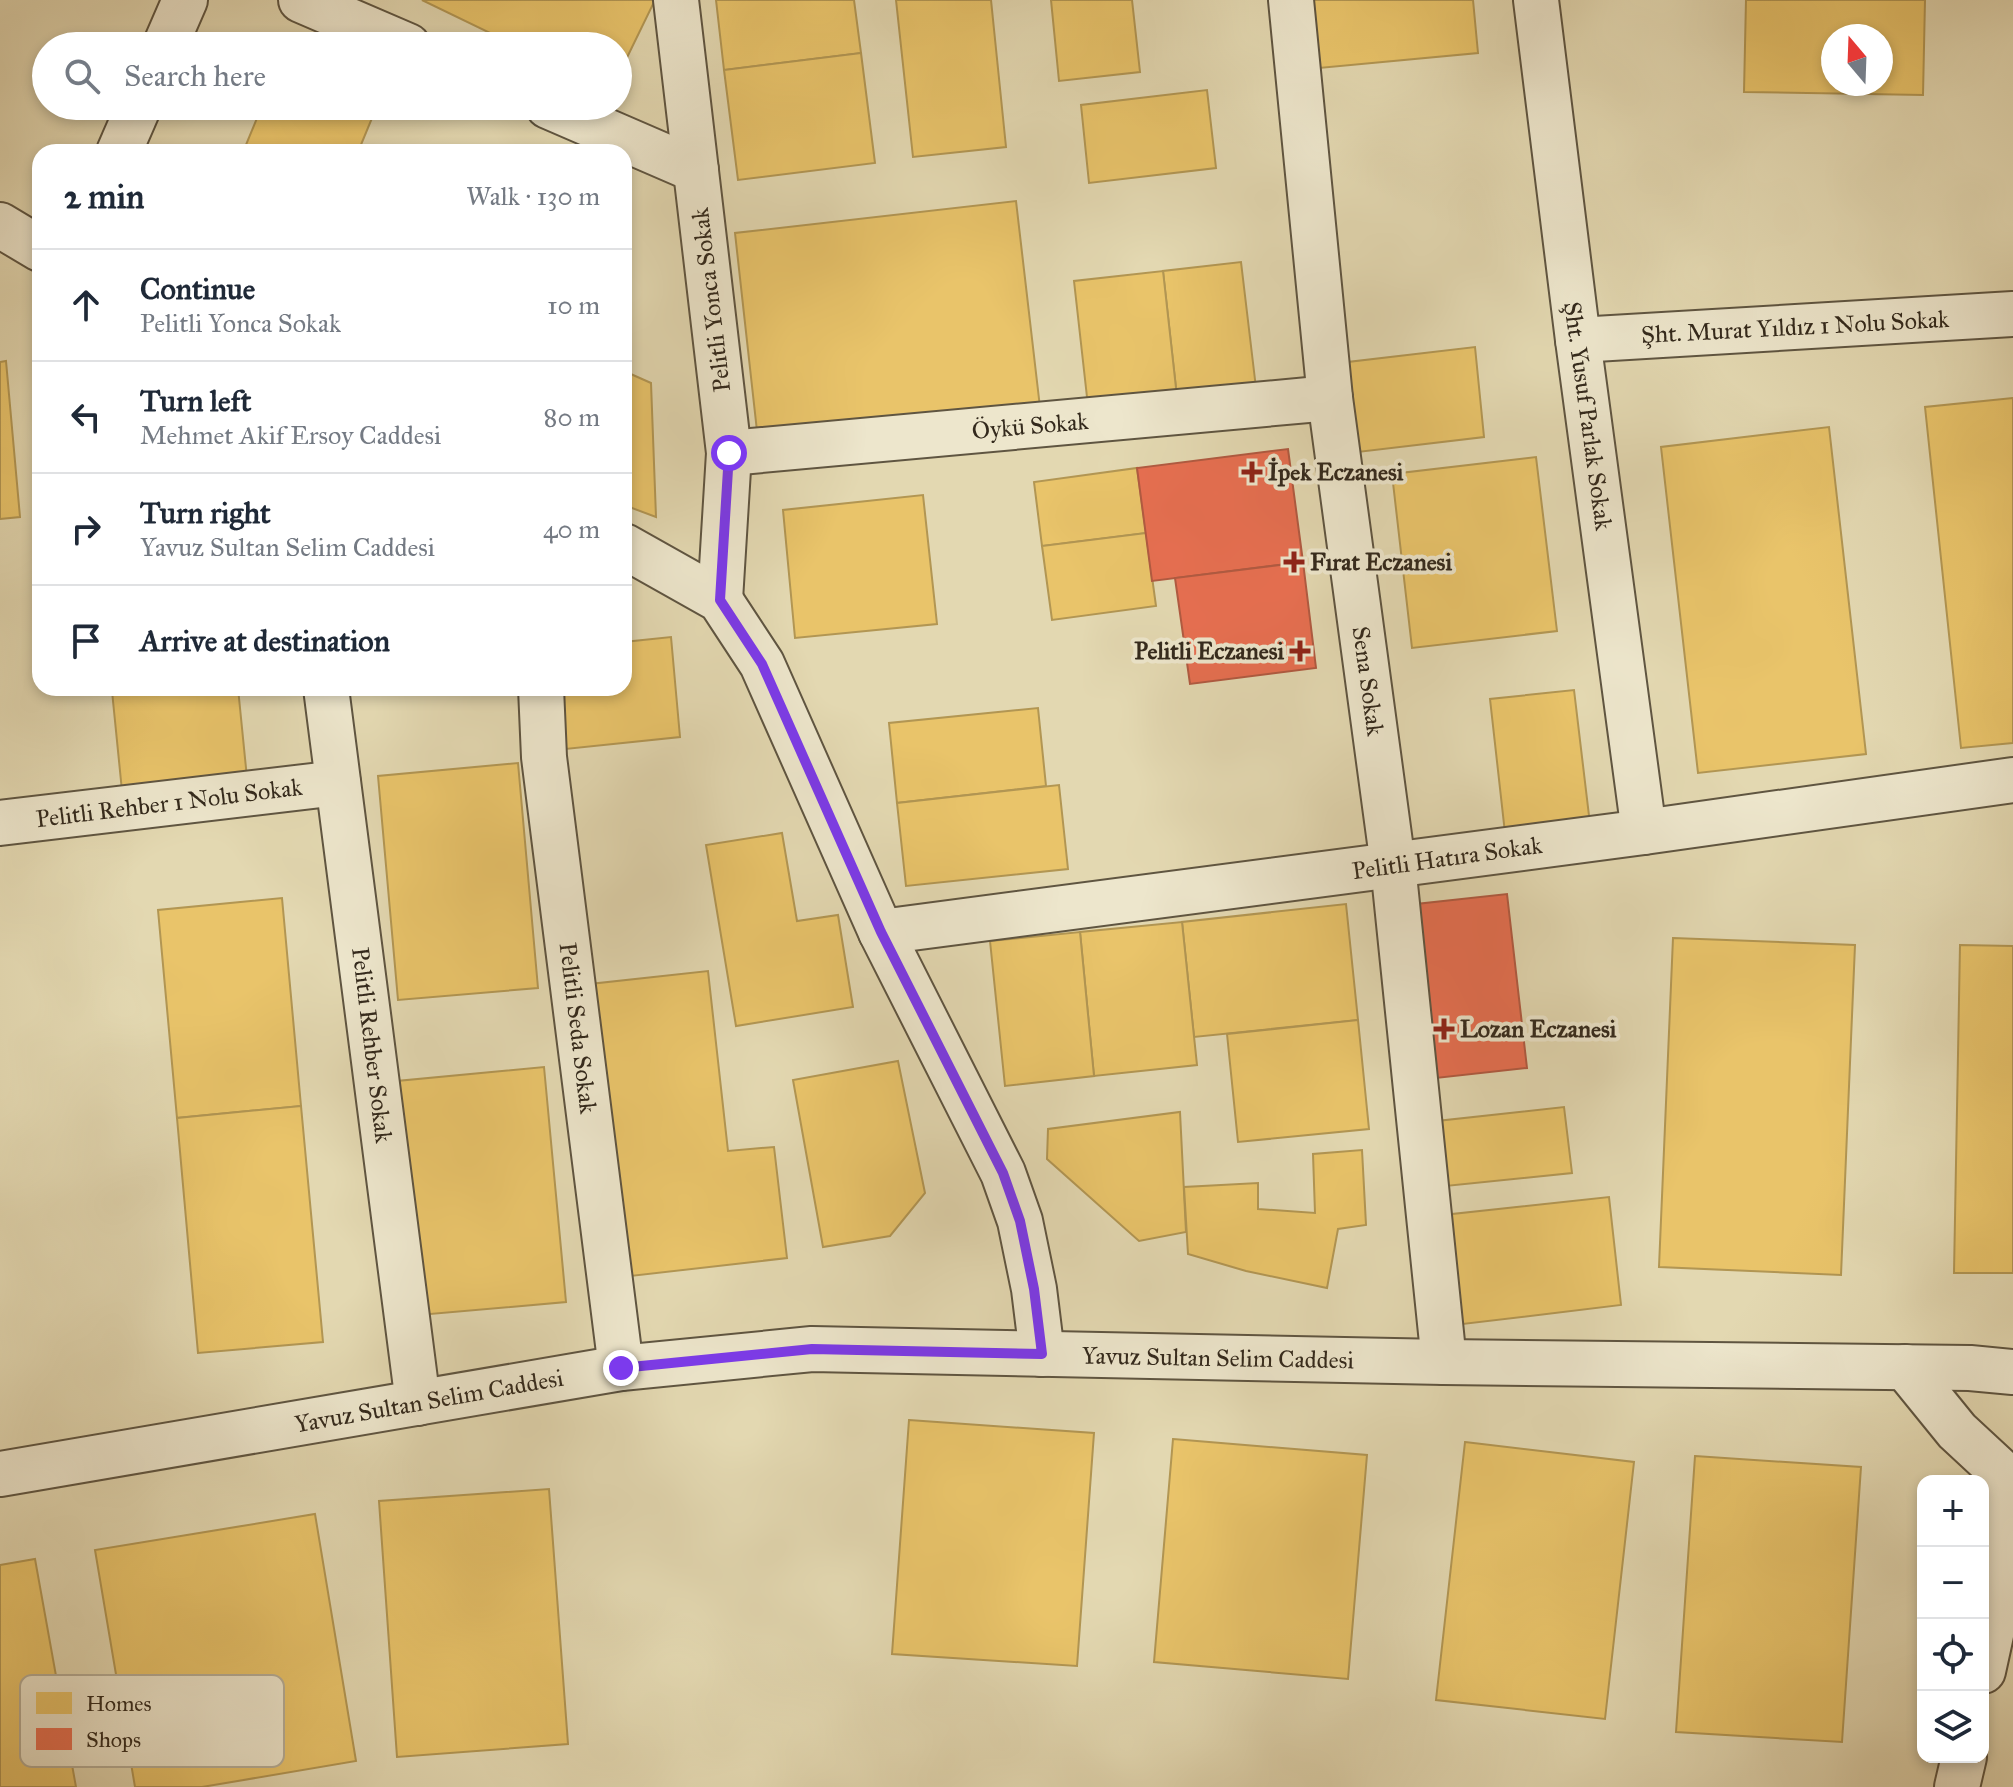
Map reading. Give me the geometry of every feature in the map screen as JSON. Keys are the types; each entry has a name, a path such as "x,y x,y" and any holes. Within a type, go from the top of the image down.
{"street":[{"path":"171,32 185,0"},
{"path":"301,0 375,32"},
{"name":"Pelitli Yonca Sokak","path":"676,0 729,453 720,600"},
{"name":"Sena Sokak","path":"1291,0 1330,398 1393,865 1444,1362"},
{"name":"Şht. Yusuf Parlak Sokak","path":"1536,0 1644,832"},
{"path":"122,144 133,120"},
{"path":"580,120 696,170"},
{"path":"0,225 32,244"},
{"name":"Şht. Murat Yıldız 1 Nolu Sokak","path":"1578,340 2013,314"},
{"name":"Öykü Sokak","path":"729,453 1330,398"},
{"path":"632,550 720,600 762,664 881,932 1003,1173 1020,1221 1042,1354"},
{"name":"Pelitli Rehber Sokak","path":"327,696 418,1403"},
{"name":"Pelitli Seda Sokak","path":"541,696 544,757 621,1368"},
{"name":"Pelitli Hatıra Sokak","path":"881,932 1644,832 2013,780"},
{"name":"Pelitli Rehber 1 Nolu Sokak","path":"0,823 338,783"},
{"name":"Yavuz Sultan Selim Caddesi","path":"0,1474 621,1368 812,1349 1444,1362 1905,1367 2013,1372"},
{"path":"1905,1367 1957,1431 2011,1481 2009,1553 1989,1644"},
{"path":"1957,1787 1963,1763"}],"building: Homes":[{"path":"422,0 655,0 632,47 632,32 488,32"},
{"path":"716,0 854,0 861,53 724,70"},
{"path":"896,0 991,0 1006,147 913,157"},
{"path":"1051,0 1132,0 1140,72 1059,81"},
{"path":"1292,0 1473,0 1478,53 1298,70"},
{"path":"1746,0 1925,0 1923,95 1893,94 1893,24 1821,24 1821,93 1744,92"},
{"path":"861,53 875,163 738,180 724,70"},
{"path":"1207,90 1216,168 1089,183 1081,105"},
{"path":"256,120 371,120 361,144 246,144"},
{"path":"1016,201 1041,416 759,449 735,233"},
{"path":"1241,262 1256,388 1177,397 1163,271"},
{"path":"1163,271 1177,397 1088,406 1074,281"},
{"path":"1475,347 1484,437 1341,454 1331,364"},
{"path":"6,361 20,517 0,519 0,362"},
{"path":"632,375 651,383 656,517 632,508"},
{"path":"2013,398 2013,743 1961,748 1925,407"},
{"path":"1829,427 1866,754 1698,773 1661,447"},
{"path":"1536,457 1557,631 1412,648 1392,474"},
{"path":"1137,468 1146,533 1042,546 1034,482"},
{"path":"923,495 937,624 795,638 783,510"},
{"path":"1146,533 1156,606 1052,620 1042,546"},
{"path":"671,637 680,737 556,750 550,696 632,696 632,641"},
{"path":"1574,690 1590,824 1505,833 1490,699"},
{"path":"112,696 239,696 247,778 122,791"},
{"path":"1038,708 1046,786 897,803 889,723"},
{"path":"518,763 538,988 398,1000 378,776"},
{"path":"1059,785 1068,869 906,886 897,803"},
{"path":"782,833 797,921 838,915 853,1007 736,1026 706,845"},
{"path":"282,898 301,1106 177,1118 158,910"},
{"path":"1346,904 1358,1020 1194,1037 1182,922"},
{"path":"1182,922 1197,1065 1094,1076 1080,932"},
{"path":"1080,932 1094,1076 1005,1086 990,941"},
{"path":"1673,938 1855,945 1841,1275 1659,1267"},
{"path":"1960,945 2013,946 2013,1273 1954,1273"},
{"path":"708,971 728,1151 774,1147 787,1258 622,1277 590,984"},
{"path":"1358,1020 1369,1129 1238,1142 1227,1034"},
{"path":"898,1061 925,1193 890,1236 823,1247 793,1080"},
{"path":"544,1067 566,1302 419,1315 397,1081"},
{"path":"301,1106 323,1342 198,1353 177,1118"},
{"path":"1564,1107 1572,1173 1436,1187 1428,1122"},
{"path":"1180,1112 1186,1232 1139,1241 1047,1159 1048,1129"},
{"path":"1362,1150 1366,1225 1338,1229 1327,1288 1246,1271 1188,1254 1184,1187 1258,1183 1258,1209 1315,1213 1313,1154"},
{"path":"1609,1197 1621,1305 1446,1326 1434,1216"},
{"path":"909,1420 1094,1433 1077,1666 892,1654"},
{"path":"1173,1439 1367,1455 1348,1679 1154,1662"},
{"path":"1465,1442 1634,1462 1605,1719 1436,1700"},
{"path":"1695,1456 1861,1467 1842,1742 1676,1732"},
{"path":"549,1489 568,1744 397,1757 379,1501"},
{"path":"315,1514 356,1761 202,1787 135,1787 132,1767 284,1767 284,1675 116,1675 95,1550"},
{"path":"35,1559 56,1675 20,1675 20,1767 72,1767 76,1787 0,1787 0,1565"}],"building: Shops":[{"path":"1288,449 1303,562 1152,581 1137,468"},
{"path":"1303,562 1316,668 1190,684 1175,578"},
{"path":"1507,894 1527,1068 1418,1080 1398,906"}],"place":[{"name":"İpek Eczanesi","path":"1252,472"},
{"name":"Fırat Eczanesi","path":"1294,562"},
{"name":"Pelitli Eczanesi","path":"1300,651"},
{"name":"Lozan Eczanesi","path":"1444,1029"}],"route":[{"path":"621,1368 812,1349 1042,1354 1034,1289 1020,1221 1003,1173 881,932 762,664 720,600 729,453"}]}
